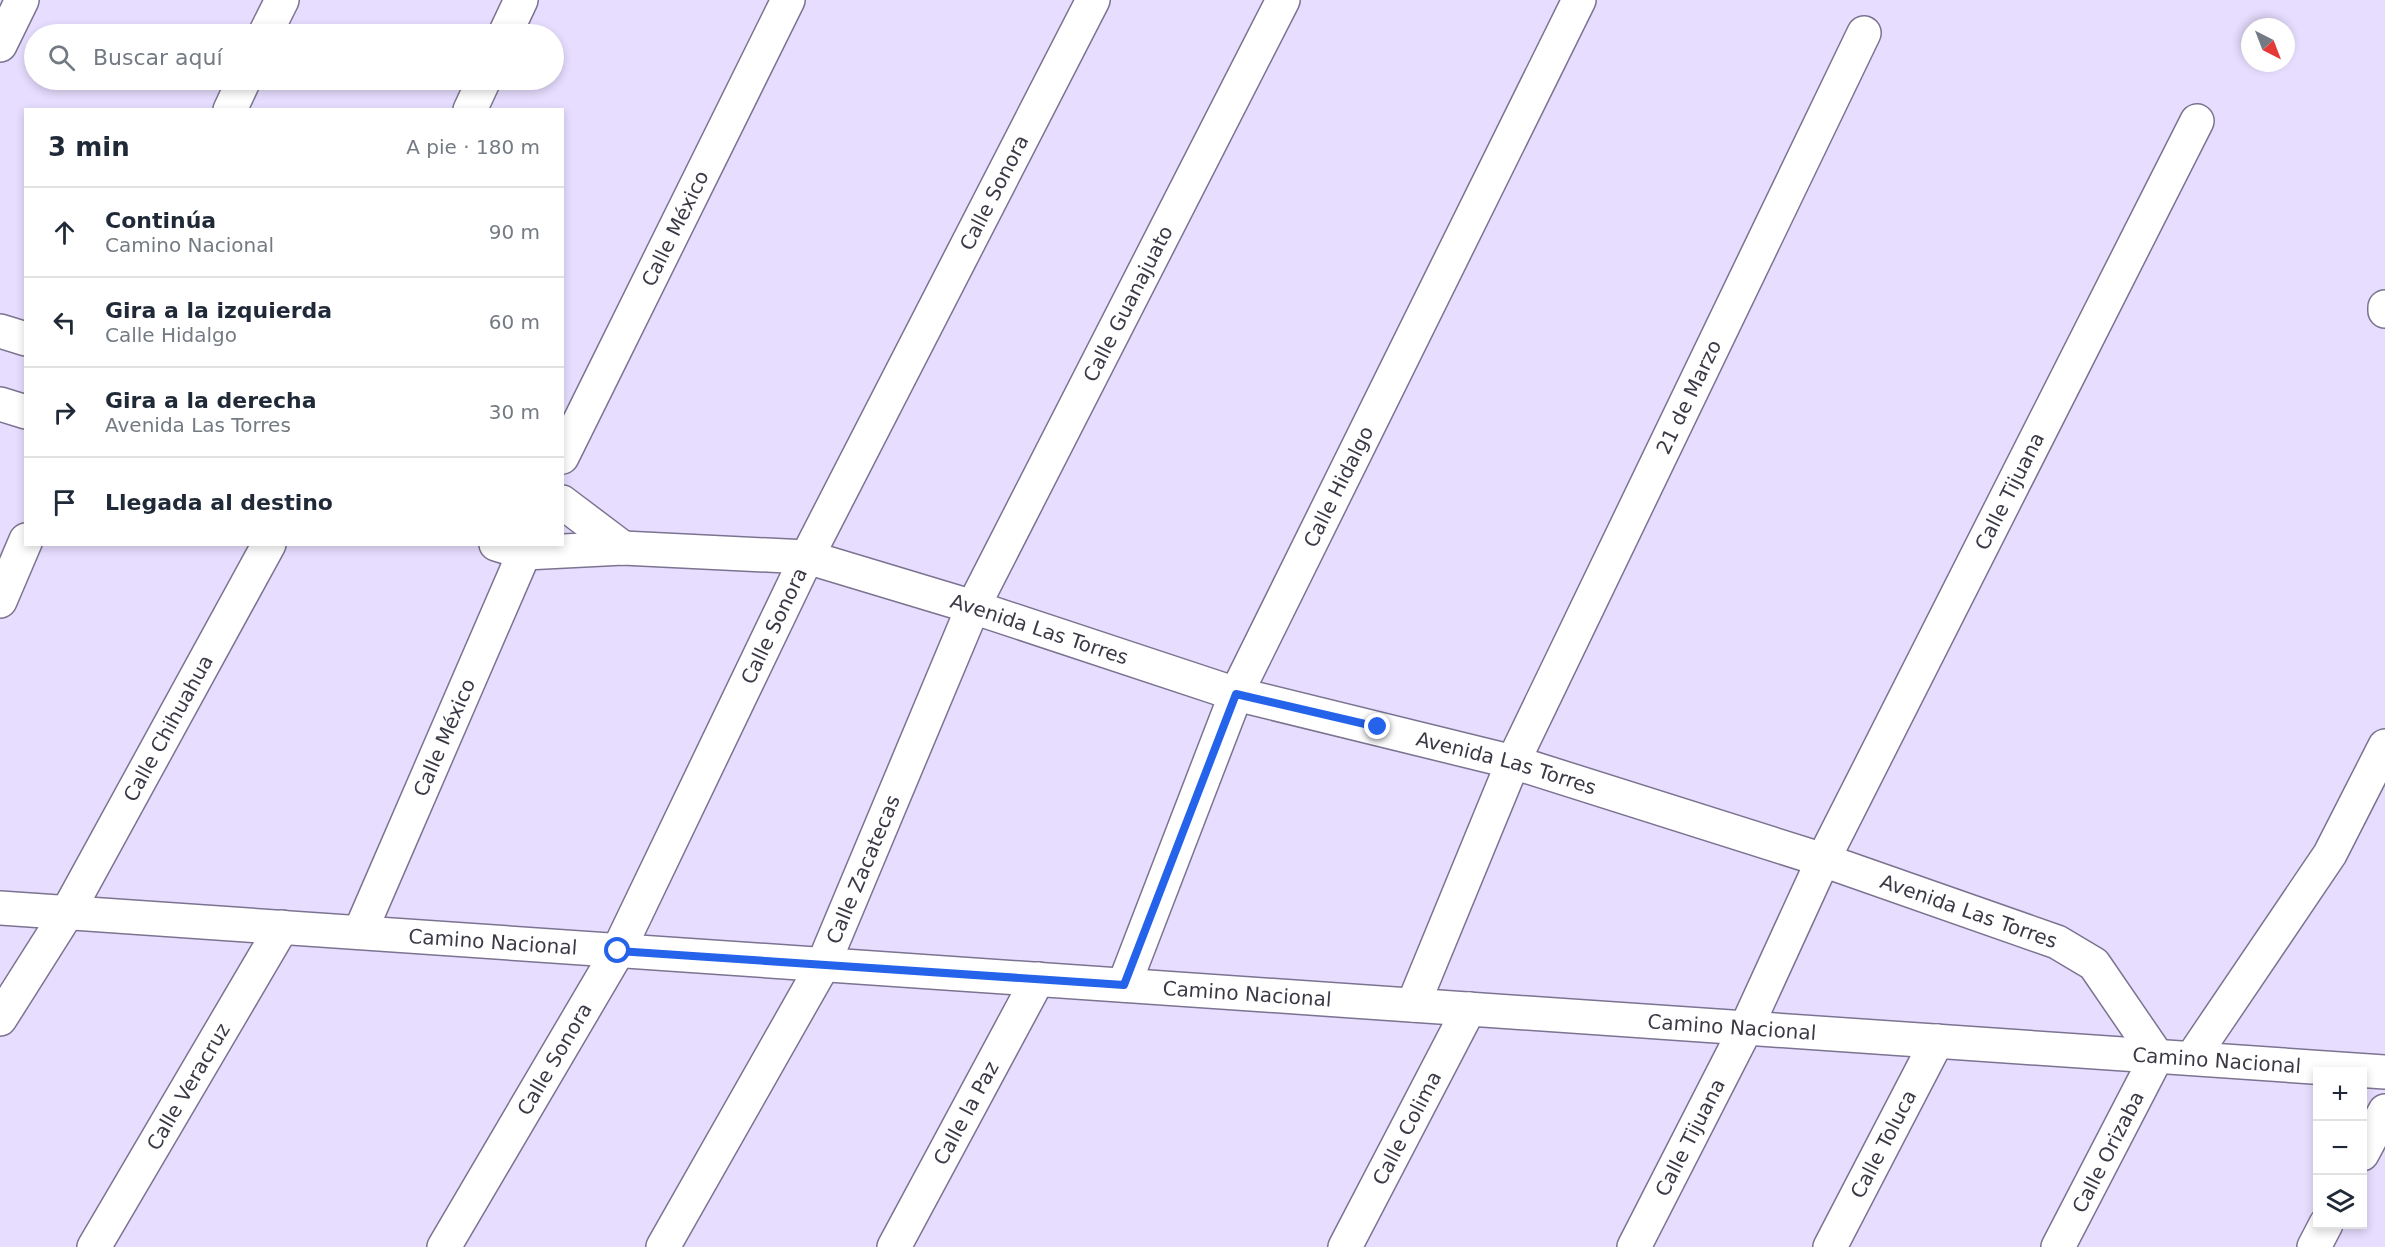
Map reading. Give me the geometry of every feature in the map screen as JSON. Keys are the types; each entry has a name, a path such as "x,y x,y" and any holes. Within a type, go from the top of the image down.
{"street":[{"path":"0,45 22,0"},
{"path":"270,24 282,0"},
{"path":"510,24 521,0"},
{"name":"Calle México","path":"564,453 788,0"},
{"name":"Calle Sonora","path":"444,1247 618,951 807,557 1093,0"},
{"name":"Calle Guanajuato","path":"973,607 1283,0"},
{"name":"Calle Hidalgo","path":"1124,985 1236,694 1579,0"},
{"name":"21 de Marzo","path":"1413,1005 1514,762 1864,33"},
{"path":"231,108 239,90"},
{"path":"471,108 479,90"},
{"name":"Calle Tijuana","path":"1634,1247 1746,1028 1823,860 2197,121"},
{"path":"0,331 24,338"},
{"path":"0,404 24,411"},
{"path":"564,504 623,548"},
{"path":"0,601 24,545"},
{"name":"Calle Chihuahua","path":"0,1019 67,913 268,546"},
{"name":"Calle México","path":"360,933 516,547"},
{"name":"Avenida Las Torres","path":"516,547 623,548 807,557 973,607 1236,694 1514,762 1823,860 2057,942 2094,964 2157,1056"},
{"name":"Calle Zacatecas","path":"663,1247 823,964 973,607"},
{"path":"2192,1058 2330,854 2385,746"},
{"name":"Camino Nacional","path":"0,908 2385,1072"},
{"name":"Calle Veracruz","path":"94,1247 282,927"},
{"name":"Calle la Paz","path":"894,1247 1038,979"},
{"name":"Calle Colima","path":"1345,1247 1469,1009"},
{"name":"Calle Toluca","path":"1830,1247 1937,1041"},
{"name":"Calle Orizaba","path":"2058,1247 2157,1056"},
{"path":"2367,1145 2385,1111"},
{"path":"2314,1247 2323,1229"}],"route":[{"path":"618,951 1124,985 1236,694 1378,727"}]}
